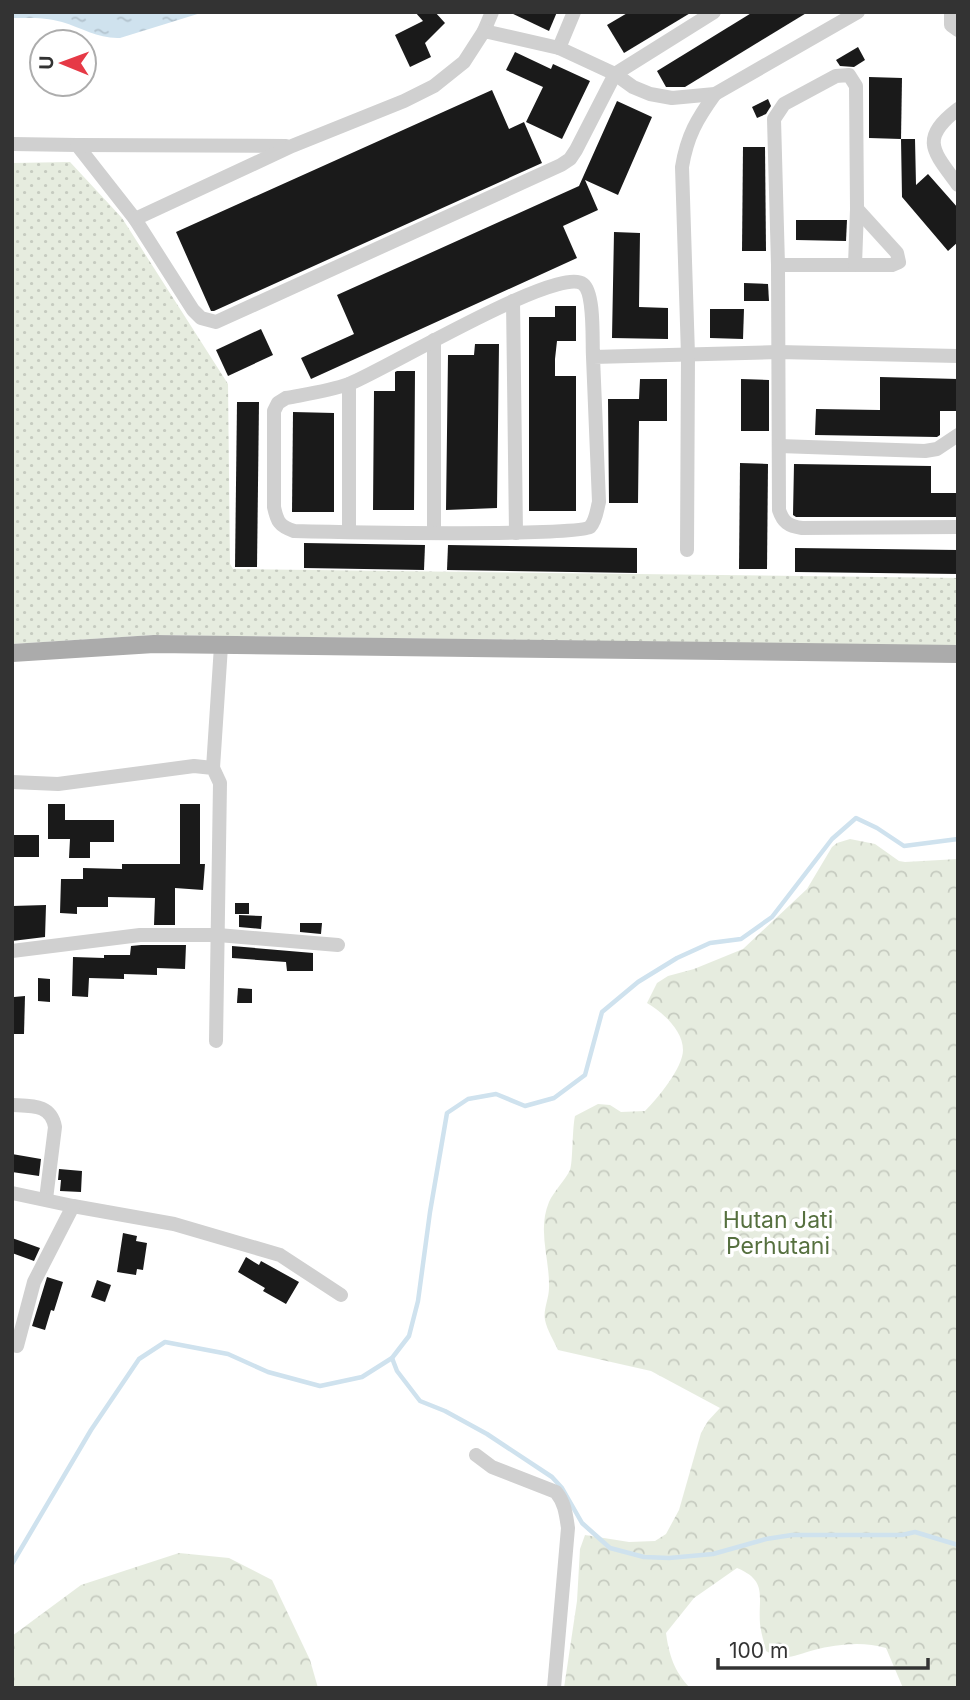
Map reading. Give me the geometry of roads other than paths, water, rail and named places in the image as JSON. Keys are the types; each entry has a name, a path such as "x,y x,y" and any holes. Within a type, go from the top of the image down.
{"main road":[{"path":"12,653 154,644 958,654"}],"street":[{"path":"135,219 292,146 404,101 434,86 464,62 484,31 492,12"},
{"path":"559,48 574,12"},
{"path":"77,145 135,219 193,310 209,322 225,320 561,165 570,159 576,150 615,74 714,12"},
{"path":"687,550 688,355 682,167 687,140 715,94 858,12"},
{"path":"951,12 951,25 958,30"},
{"path":"484,31 559,48 650,94 672,98 715,94"},
{"path":"855,265 856,86 849,75 836,76 784,104 774,119 778,265 779,510 783,521 792,526 958,527"},
{"path":"958,109 942,121 935,131 933,144 937,157 958,185"},
{"path":"12,144 292,146"},
{"path":"778,265 892,265 899,262 897,253 857,209"},
{"path":"577,280 586,285 590,296 599,502 589,527 577,531 516,533 294,531 277,521 274,507 274,411 278,403 286,398 349,384 434,340 513,301 564,281 577,280"},
{"path":"513,301 516,533"},
{"path":"434,340 434,531"},
{"path":"593,357 778,352 958,356"},
{"path":"349,384 349,532"},
{"path":"779,446 925,451 937,449 958,435"},
{"path":"216,1041 220,783 213,768 221,646"},
{"path":"12,782 58,784 194,766 213,768"},
{"path":"12,951 140,935 218,935 338,945"},
{"path":"12,1105 41,1107 54,1117 46,1199"},
{"path":"12,1193 174,1224 280,1255 341,1295"},
{"path":"17,1346 34,1282 73,1206"},
{"path":"476,1455 492,1467 556,1492 566,1511 568,1528 554,1688"}],"water":[{"path":"12,12 204,12 120,38 98,35 98,28 80,28 56,20 12,18"}],"waterway":[{"path":"12,1564 91,1430 139,1359 165,1342 228,1354 268,1372 320,1386 362,1377 392,1358 409,1336 418,1301 447,1113 468,1099 496,1094 525,1106 554,1098 585,1075 602,1012 638,982 677,958 710,943 741,939 772,917 832,839 856,818 904,846 958,839"},
{"path":"392,1358 397,1371 420,1401 487,1434 552,1477 562,1488 582,1523 610,1548 644,1557 669,1558 713,1554 766,1539 792,1535 902,1535 915,1532 958,1545"}],"park label":[{"name":"Hutan Jati Perhutani","path":"778,1233"}]}
